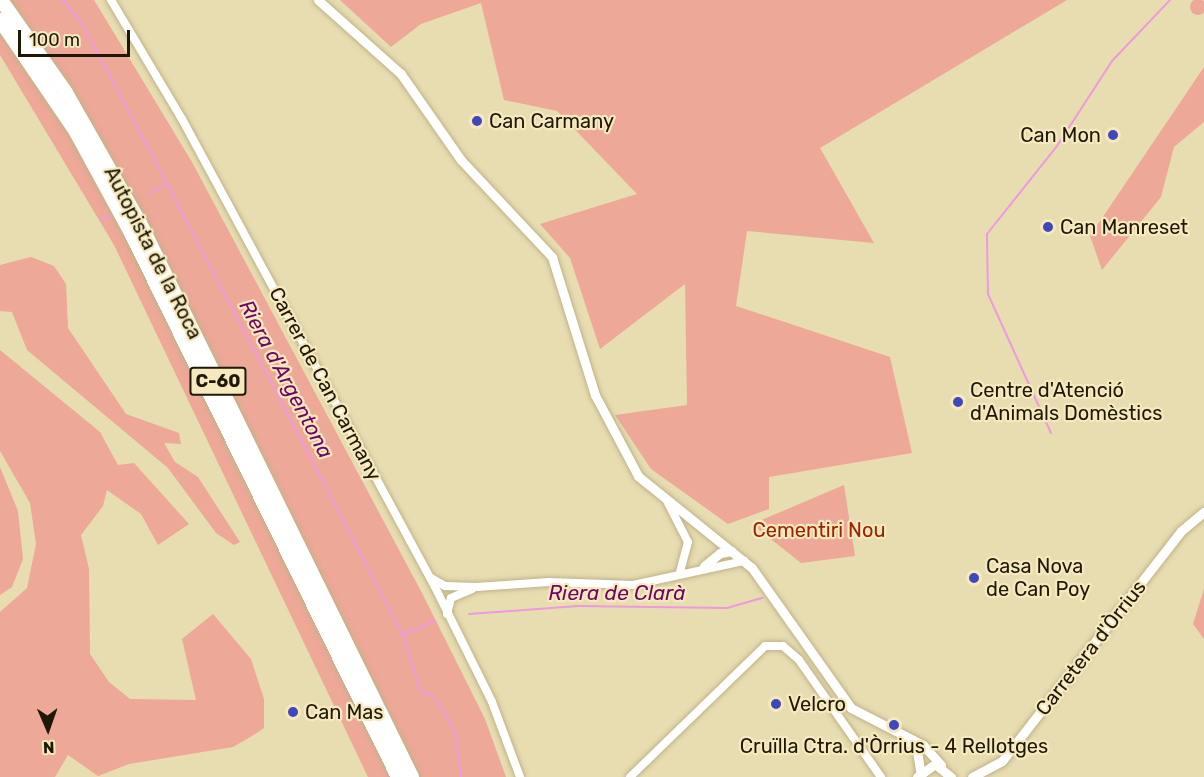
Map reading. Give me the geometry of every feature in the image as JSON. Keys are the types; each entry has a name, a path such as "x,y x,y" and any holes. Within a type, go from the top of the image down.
{"highway":[{"name":"Autopista de la Roca","path":"1,0 65,91 140,223 412,777"},
{"name":"Autopista de la Roca","path":"0,20 76,132 131,233 398,777"}],"street":[{"name":"Carrer de Can Carmany","path":"111,0 182,119 430,578 492,702 520,777"},
{"path":"318,0 401,74 461,160 552,257 612,434 638,476 744,561 766,585 851,708 923,745 947,771 961,777"},
{"path":"667,501 688,542 680,571"},
{"name":"Carretera d'Òrrius","path":"972,777 1002,762 1181,531 1204,512"},
{"path":"704,566 720,553 732,551"},
{"path":"430,578 445,586 476,587 549,582 633,585 680,571 744,561"},
{"path":"447,615 451,598 476,587"},
{"path":"630,777 765,646 783,646 799,660 880,777"},
{"path":"907,738 917,751 919,774 947,771"}],"green space":[{"path":"1198,-1 1204,1 1206,7 1204,13 1198,15 1192,13 1190,7 1192,1"},
{"path":"0,0 94,0 192,162 422,593 485,719 506,777 368,777 114,245 0,55"},
{"path":"340,0 1067,0 820,148 874,243 747,231 736,306 890,357 912,453 769,477 769,509 728,524 651,469 615,415 687,405 685,284 600,349 570,258 540,224 637,194 557,111 504,100 481,3 421,24 391,47"},
{"path":"1204,67 1204,122 1174,147 1161,197 1102,270 1090,236"},
{"path":"31,257 54,266 66,284 68,328 126,414 179,433 181,444 164,443 175,462 198,477 240,542 234,545 216,533 168,468 27,350 12,312 0,311 0,265"},
{"path":"0,350 100,432 118,465 134,463 189,524 158,545 141,514 107,490 103,506 81,535 89,569 90,654 109,682 130,699 196,700 182,639 213,614 251,659 264,699 264,728 233,747 129,764 98,776 68,755 55,777 0,777 0,612 27,588 36,544 30,503 0,451"},
{"path":"0,467 18,511 23,559 12,587 0,595"},
{"name":"Cementiri Nou","path":"844,485 855,556 801,563 757,528 757,522"},
{"path":"1204,589 1204,639 1193,624"}],"waterway":[{"name":"Riera d'Argentona","path":"62,0 81,22 403,635 420,690 435,698 455,731 461,777"},
{"path":"1051,433 988,294 987,234 1057,146 1112,61 1170,0"},
{"path":"148,194 167,183"},
{"path":"102,220 114,214"},
{"name":"Riera de Clarà","path":"469,614 578,606 727,608 763,598"},
{"name":"Riera de Clarà","path":"403,635 435,621"}],"place":[{"name":"Can Carmany","path":"477,121"},
{"name":"Can Mon","path":"1113,135"},
{"name":"Can Manreset","path":"1048,227"},
{"name":"Centre d'Atenció d'Animals Domèstics","path":"958,402"},
{"name":"Casa Nova de Can Poy","path":"974,578"},
{"name":"Velcro","path":"776,704"},
{"name":"Can Mas","path":"293,712"},
{"name":"Cruïlla Ctra. d'Òrrius - 4 Rellotges","path":"894,725"}]}
